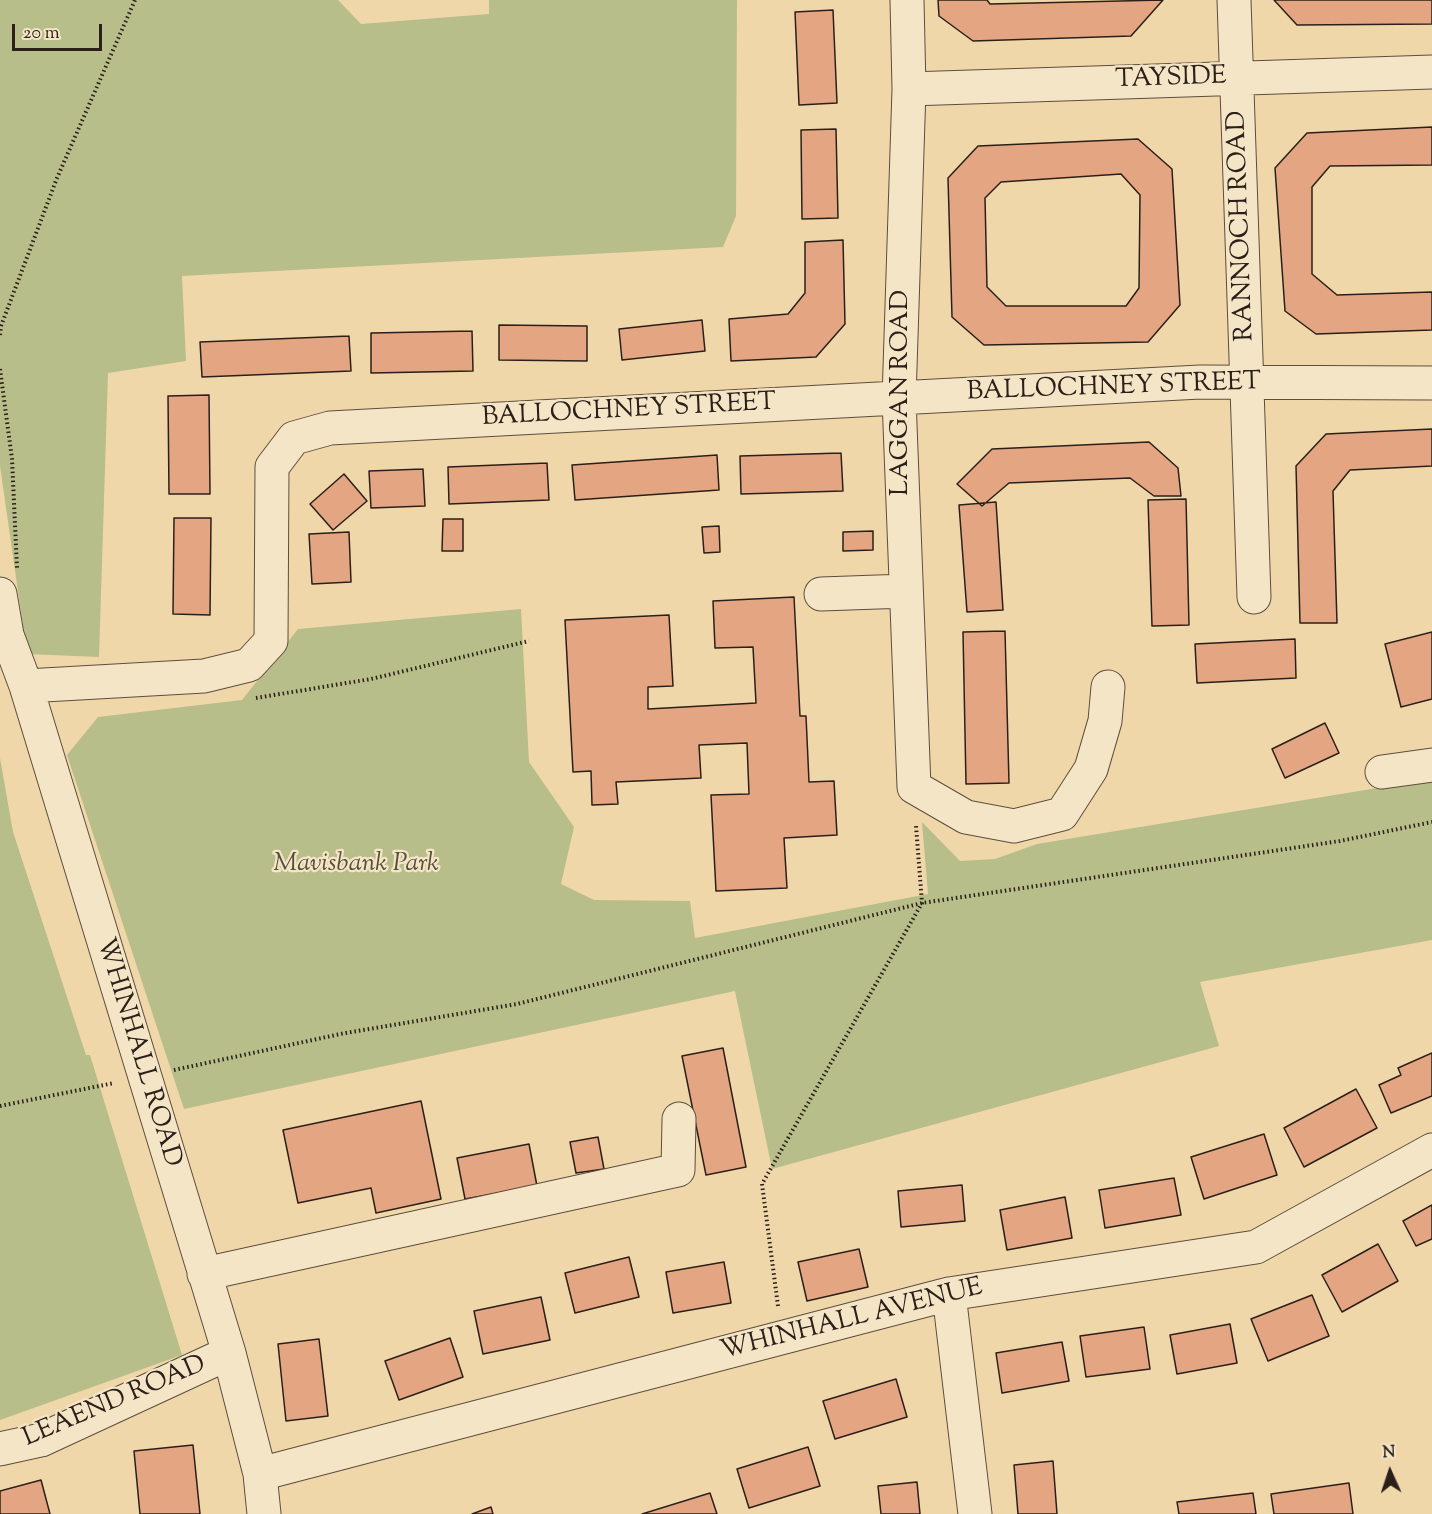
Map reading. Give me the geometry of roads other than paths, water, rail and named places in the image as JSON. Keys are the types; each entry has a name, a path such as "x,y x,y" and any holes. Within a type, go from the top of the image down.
{"street":[{"name":"LAGGAN ROAD","path":"907,0 909,89 898,399 914,787 966,818 1014,826 1062,814 1091,769 1105,721 1108,687"},
{"name":"RANNOCH ROAD","path":"1234,0 1254,597"},
{"name":"TAYSIDE","path":"909,89 1432,72"},
{"name":"BALLOCHNEY STREET","path":"26,686 204,676 249,665 271,641 272,467 294,438 330,428 1200,382 1432,382"},
{"name":"WHINHALL ROAD","path":"9,586 7,635 26,686 229,1353 260,1474 264,1514"},
{"path":"821,594 906,591"},
{"path":"1382,772 1432,765"},
{"path":"204,1274 678,1170 679,1119"},
{"name":"WHINHALL AVENUE","path":"260,1474 949,1294 1256,1247 1432,1150"},
{"path":"949,1294 975,1514"},
{"name":"LEAEND ROAD","path":"0,1449 41,1440 229,1353"}],"park label":[{"name":"Mavisbank Park","path":"356,866"}]}
